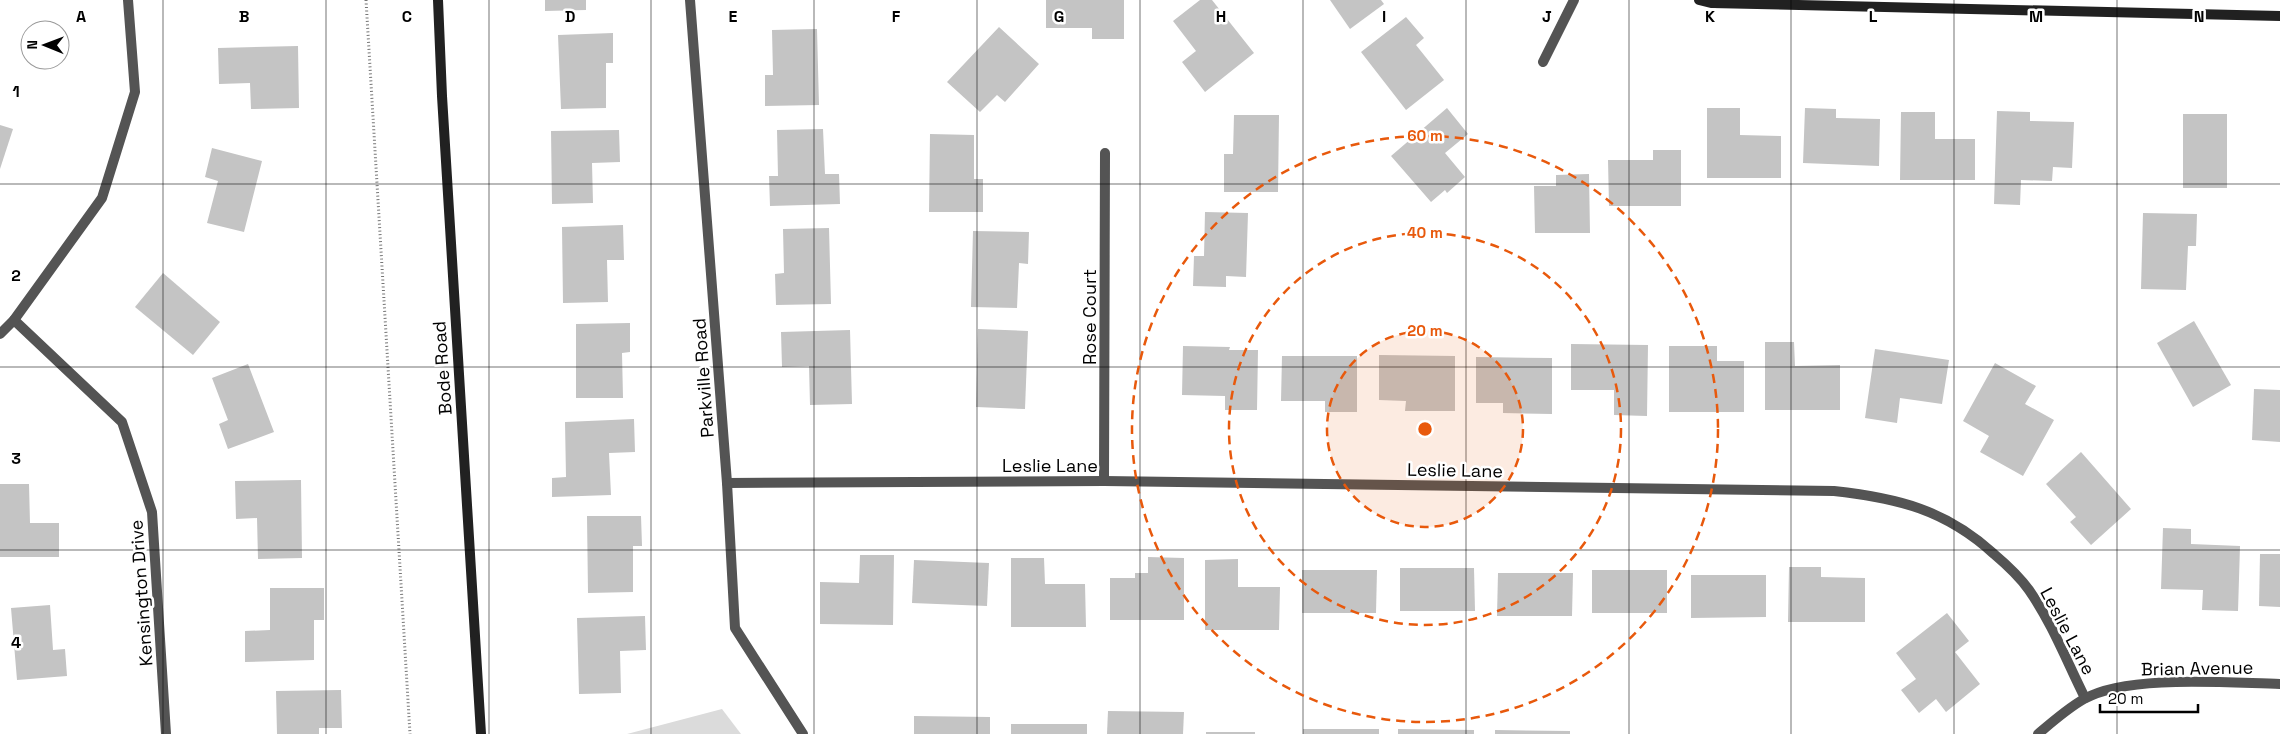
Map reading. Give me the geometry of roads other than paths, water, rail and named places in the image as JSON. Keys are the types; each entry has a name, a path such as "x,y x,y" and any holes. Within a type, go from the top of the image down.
{"street":[{"path":"0,334 14,320 102,198 135,92 128,0"},
{"name":"Bode Road","path":"438,0 442,96 481,734"},
{"name":"Parkville Road","path":"690,0 727,483 735,628 803,734"},
{"path":"1543,62 1574,0"},
{"path":"1700,0 1711,3 1872,3 2280,16"},
{"name":"Rose Court","path":"1104,481 1105,153"},
{"name":"Kensington Drive","path":"14,320 122,422 152,512 166,734"},
{"name":"Leslie Lane","path":"727,483 1104,481 1834,491 1870,495 1938,514 1975,536 2009,567 2028,589 2042,611 2085,698"},
{"name":"Brian Avenue","path":"2038,734 2085,698 2110,690 2160,683 2280,684"}]}
